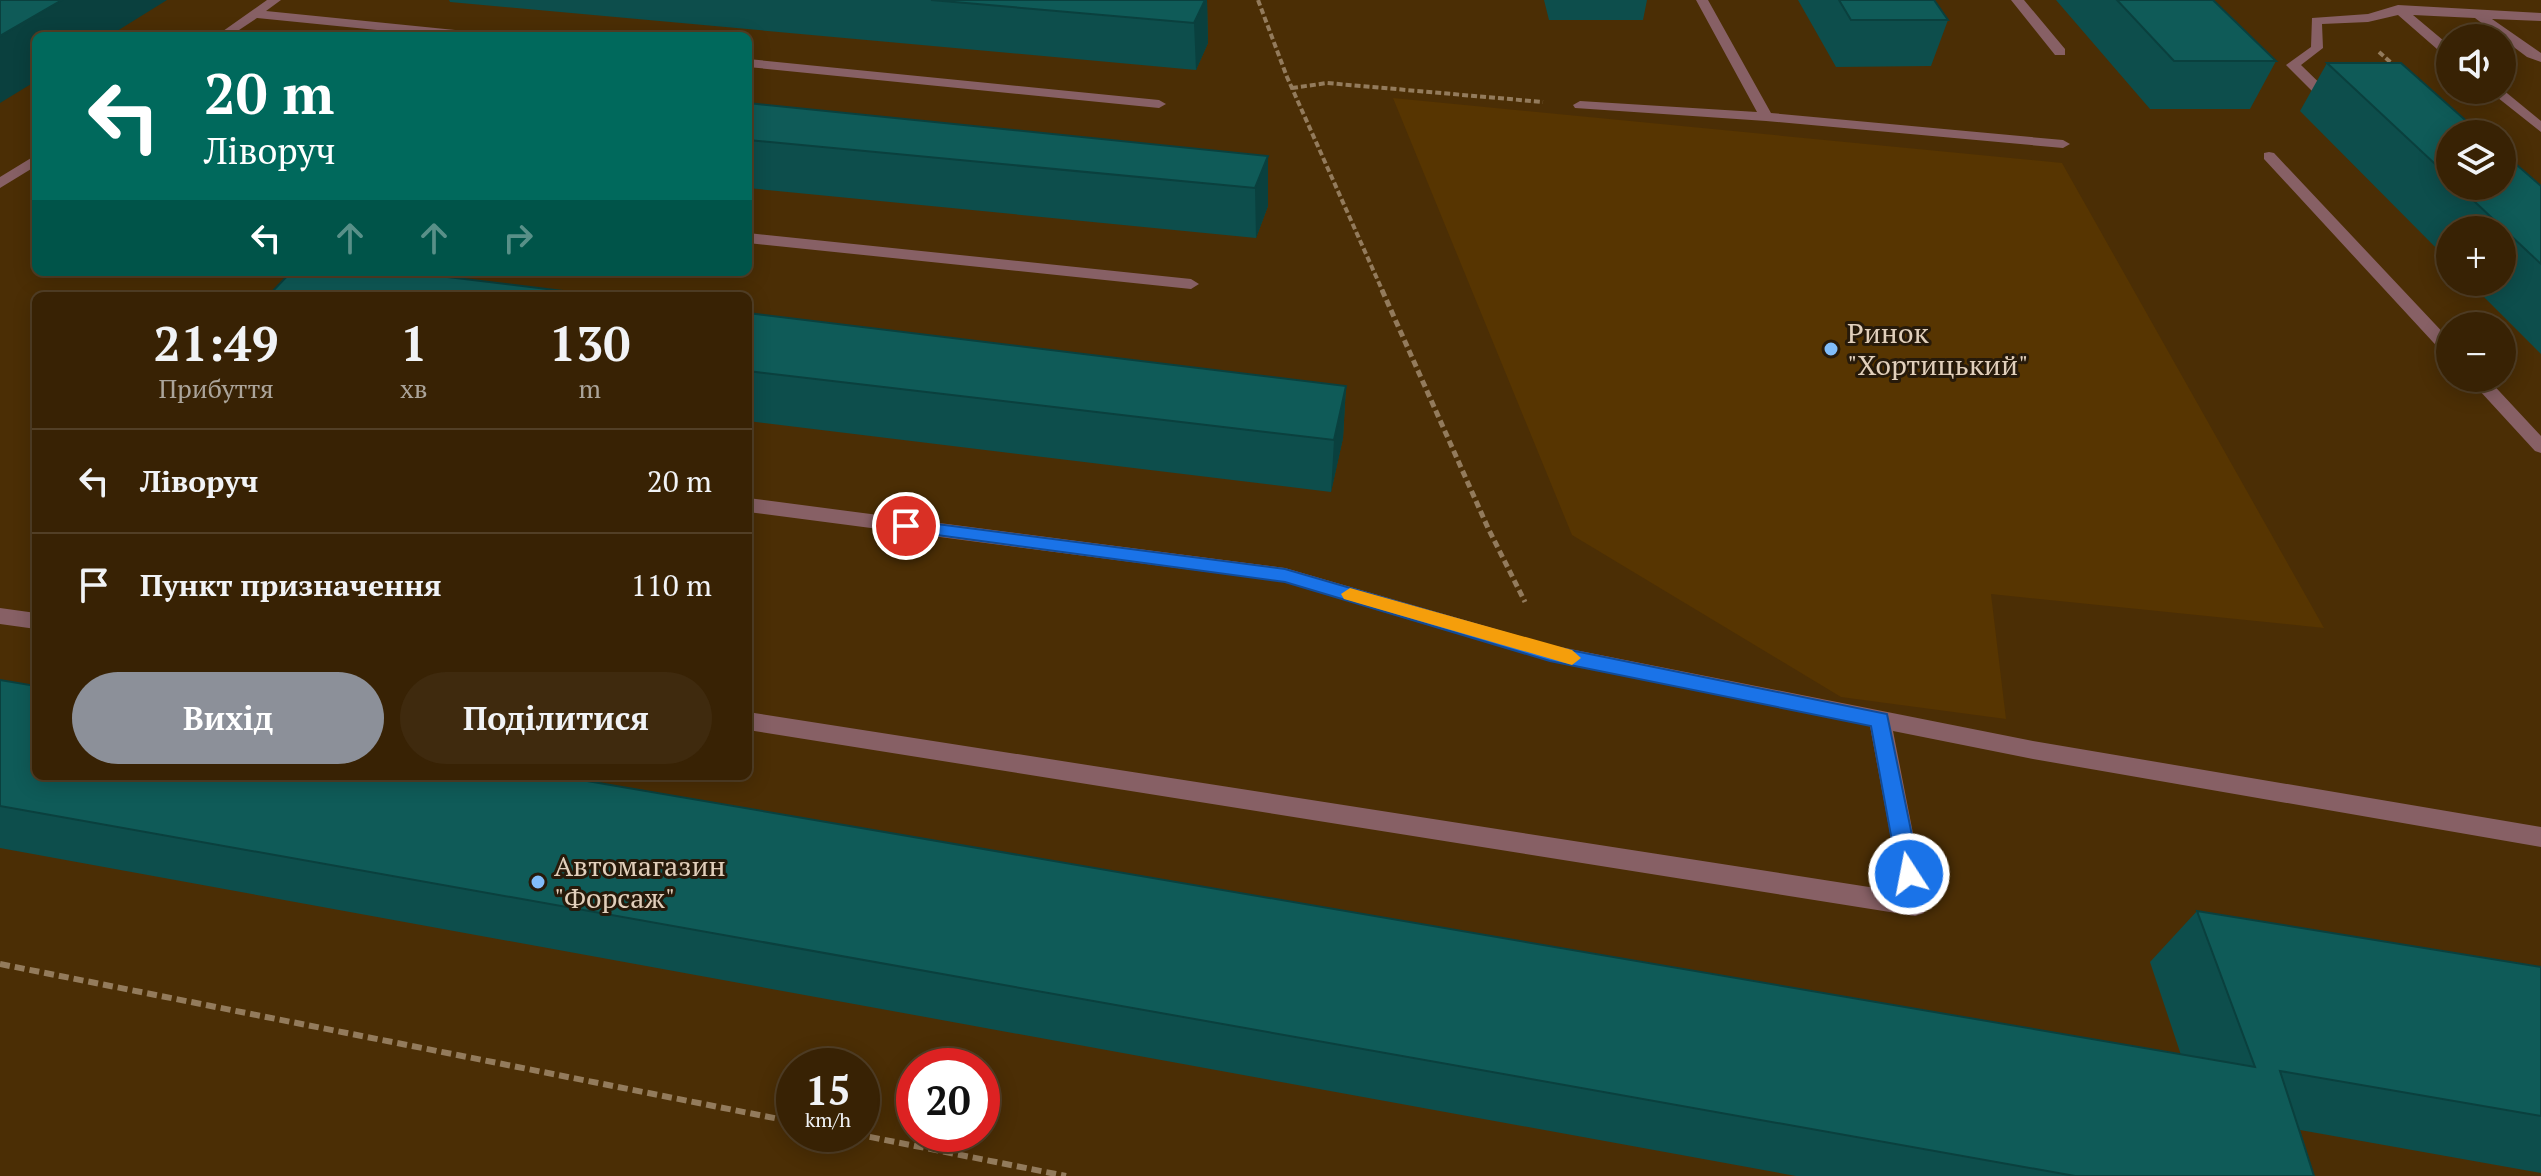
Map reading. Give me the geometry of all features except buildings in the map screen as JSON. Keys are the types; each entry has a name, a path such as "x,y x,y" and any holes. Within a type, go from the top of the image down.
{"street":[{"path":"228,32 275,0"},
{"path":"1702,0 1766,117"},
{"path":"2017,0 2060,52"},
{"path":"2387,0 2436,41"},
{"path":"2333,104 2293,65 2317,48 2316,21 2368,18 2400,11 2541,17"},
{"path":"255,14 435,32"},
{"path":"2478,14 2541,58"},
{"path":"752,63 1159,104"},
{"path":"2512,104 2541,128"},
{"path":"1580,105 1766,117 2063,144"},
{"path":"2269,156 2436,335"},
{"path":"0,184 32,164"},
{"path":"752,238 1191,284"},
{"path":"2490,392 2541,447"},
{"path":"752,506 1285,575 1550,653 1880,720 2541,837"},
{"path":"0,616 32,620"},
{"path":"752,722 1915,905 1880,720"}],"path":[{"path":"1258,0 1292,88 1488,528 1550,653"},
{"path":"2379,52 2402,72"},
{"path":"1292,88 1327,83 1580,105"},
{"path":"0,964 776,1118"},
{"path":"880,1139 1066,1176"}],"shaded area":[{"name":"Ринок \"Хортицький\"","path":"1393,98 2062,163 2324,628 1991,594 2006,719 1841,697 1572,535"}],"slow traffic":[{"path":"1350,594 1572,658"}],"place":[{"name":"Ринок \"Хортицький\"","path":"1831,349"},
{"name":"Автомагазин \"Форсаж\"","path":"538,882"}],"route":[{"path":"906,526 1285,575 1550,653 1880,720 1909,874"}]}
